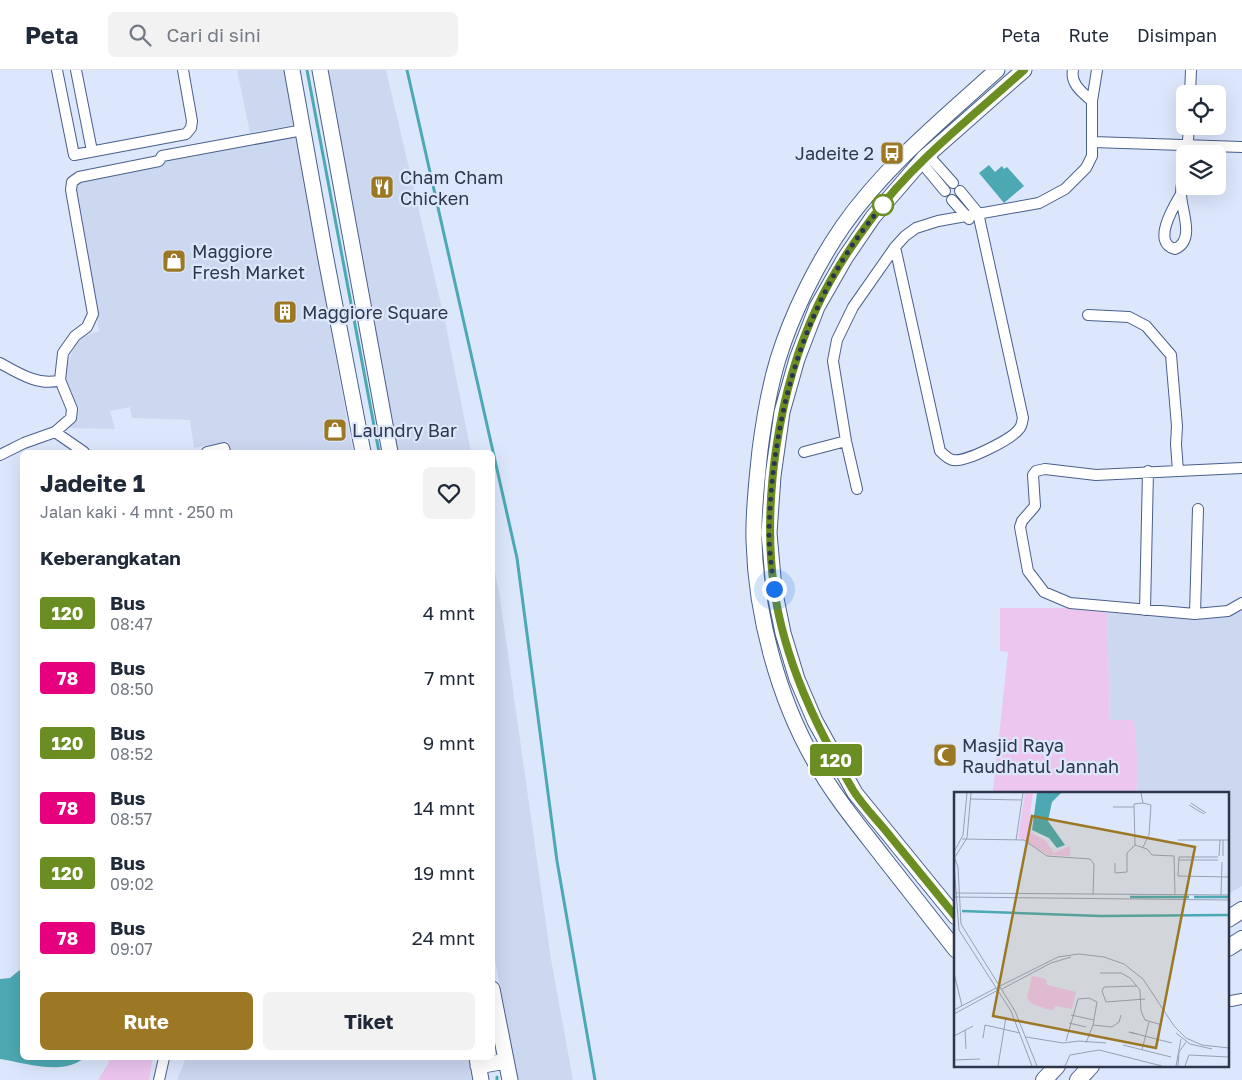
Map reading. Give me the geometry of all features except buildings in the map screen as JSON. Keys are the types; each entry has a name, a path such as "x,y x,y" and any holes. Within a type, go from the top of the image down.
{"main road":[{"path":"292,70 363,450"},
{"path":"320,70 390,450"},
{"path":"954,947 840,802 814,760 784,696 767,636 759,597 754,541 756,483 766,408 778,358 801,301 826,254 863,200 913,146 998,70"},
{"path":"954,915 855,793 815,721 798,679 783,633 774,589 769,534 773,476 782,412 796,359 817,307 845,258 873,217 925,158 1024,70"},
{"path":"913,146 925,158"},
{"path":"877,850 891,837"},
{"path":"1230,918 1242,910"},
{"path":"1230,947 1242,939"},
{"path":"495,1004 510,1080"},
{"path":"479,1068 506,1061"}],"street":[{"path":"57,70 74,155 186,134 191,128 192,121 182,70"},
{"path":"76,70 92,151"},
{"path":"1073,70 1073,80 1076,86 1092,101"},
{"path":"857,489 846,441 833,361 837,340 853,307 894,247 916,228 938,221 1039,202 1060,192 1086,168 1092,156 1092,101 1097,70"},
{"path":"1190,85 1191,70"},
{"path":"0,455 24,443 55,432 71,418 72,409 60,380 63,353 75,336 87,327 92,314 71,190 72,182 79,177 159,162 162,156 302,130"},
{"path":"1093,142 1176,148"},
{"path":"1226,148 1242,147"},
{"path":"925,158 953,183"},
{"path":"925,158 945,191"},
{"path":"894,247 940,451 955,461 965,459 1010,438 1020,429 1022,418 978,213 960,191"},
{"path":"952,200 982,232"},
{"path":"1088,315 1129,317 1146,326 1171,355 1177,426 1178,471"},
{"path":"0,364 24,377 54,382 60,380"},
{"path":"55,432 81,450"},
{"path":"804,452 846,441"},
{"path":"1242,468 1096,474 1045,469 1036,471 1033,475 1035,506 1022,521 1020,527 1028,571 1044,592 1070,603 1195,614 1228,611 1242,603"},
{"path":"1145,610 1148,471"},
{"path":"1195,614 1198,509"},
{"path":"1231,1001 1242,999"},
{"path":"158,1080 163,1060"}],"shaded area":[{"path":"237,70 284,70 294,125 250,133"},
{"path":"327,70 386,70 445,321 471,450 396,450"},
{"name":"Maggiore Fresh Market","path":"295,135 353,450 230,450 228,441 194,448 190,420 132,418 130,407 110,411 115,429 65,428 76,418 79,409 66,383 67,365 74,348 82,337 99,331 74,191 81,180 166,158"},
{"path":"989,165 995,172 1002,166 1004,169 1007,167 1024,186 1004,203 979,173"},
{"path":"495,572 551,959 573,1080 518,1080 495,960"},
{"path":"1000,608 1074,608 1107,613 1110,720 1134,720 1138,770 1136,792 991,792 993,791 1008,652 1000,651"},
{"path":"1242,611 1242,886 1230,893 1230,792 1136,792 1138,770 1110,720 1107,613 1204,619 1227,617"},
{"path":"20,970 20,1060 80,1060 65,1066 44,1067 0,1059 0,979 10,978"},
{"path":"109,1060 153,1060 149,1080 98,1080"},
{"path":"185,1060 468,1060 472,1080 177,1080"}],"waterway":[{"path":"307,70 379,450"},
{"path":"407,70 493,450"},
{"path":"495,460 517,558 557,861 595,1080"}],"bus line":[{"name":"120","path":"954,915 855,793 815,721 798,679 783,633 774,589 769,534 773,476 782,412 796,359 817,307 845,258 873,217 924,158 1024,70"}],"place":[{"name":"Jadeite 2","path":"892,153"},
{"name":"Cham Cham Chicken","path":"382,187"},
{"name":"Maggiore Fresh Market","path":"174,261"},
{"name":"Maggiore Square","path":"285,312"},
{"name":"Laundry Bar","path":"335,430"},
{"name":"Masjid Raya Raudhatul Jannah","path":"945,755"}],"route":[{"path":"774,589 769,534 773,476 782,412 796,359 817,307 845,258 885,203 883,205"}]}
